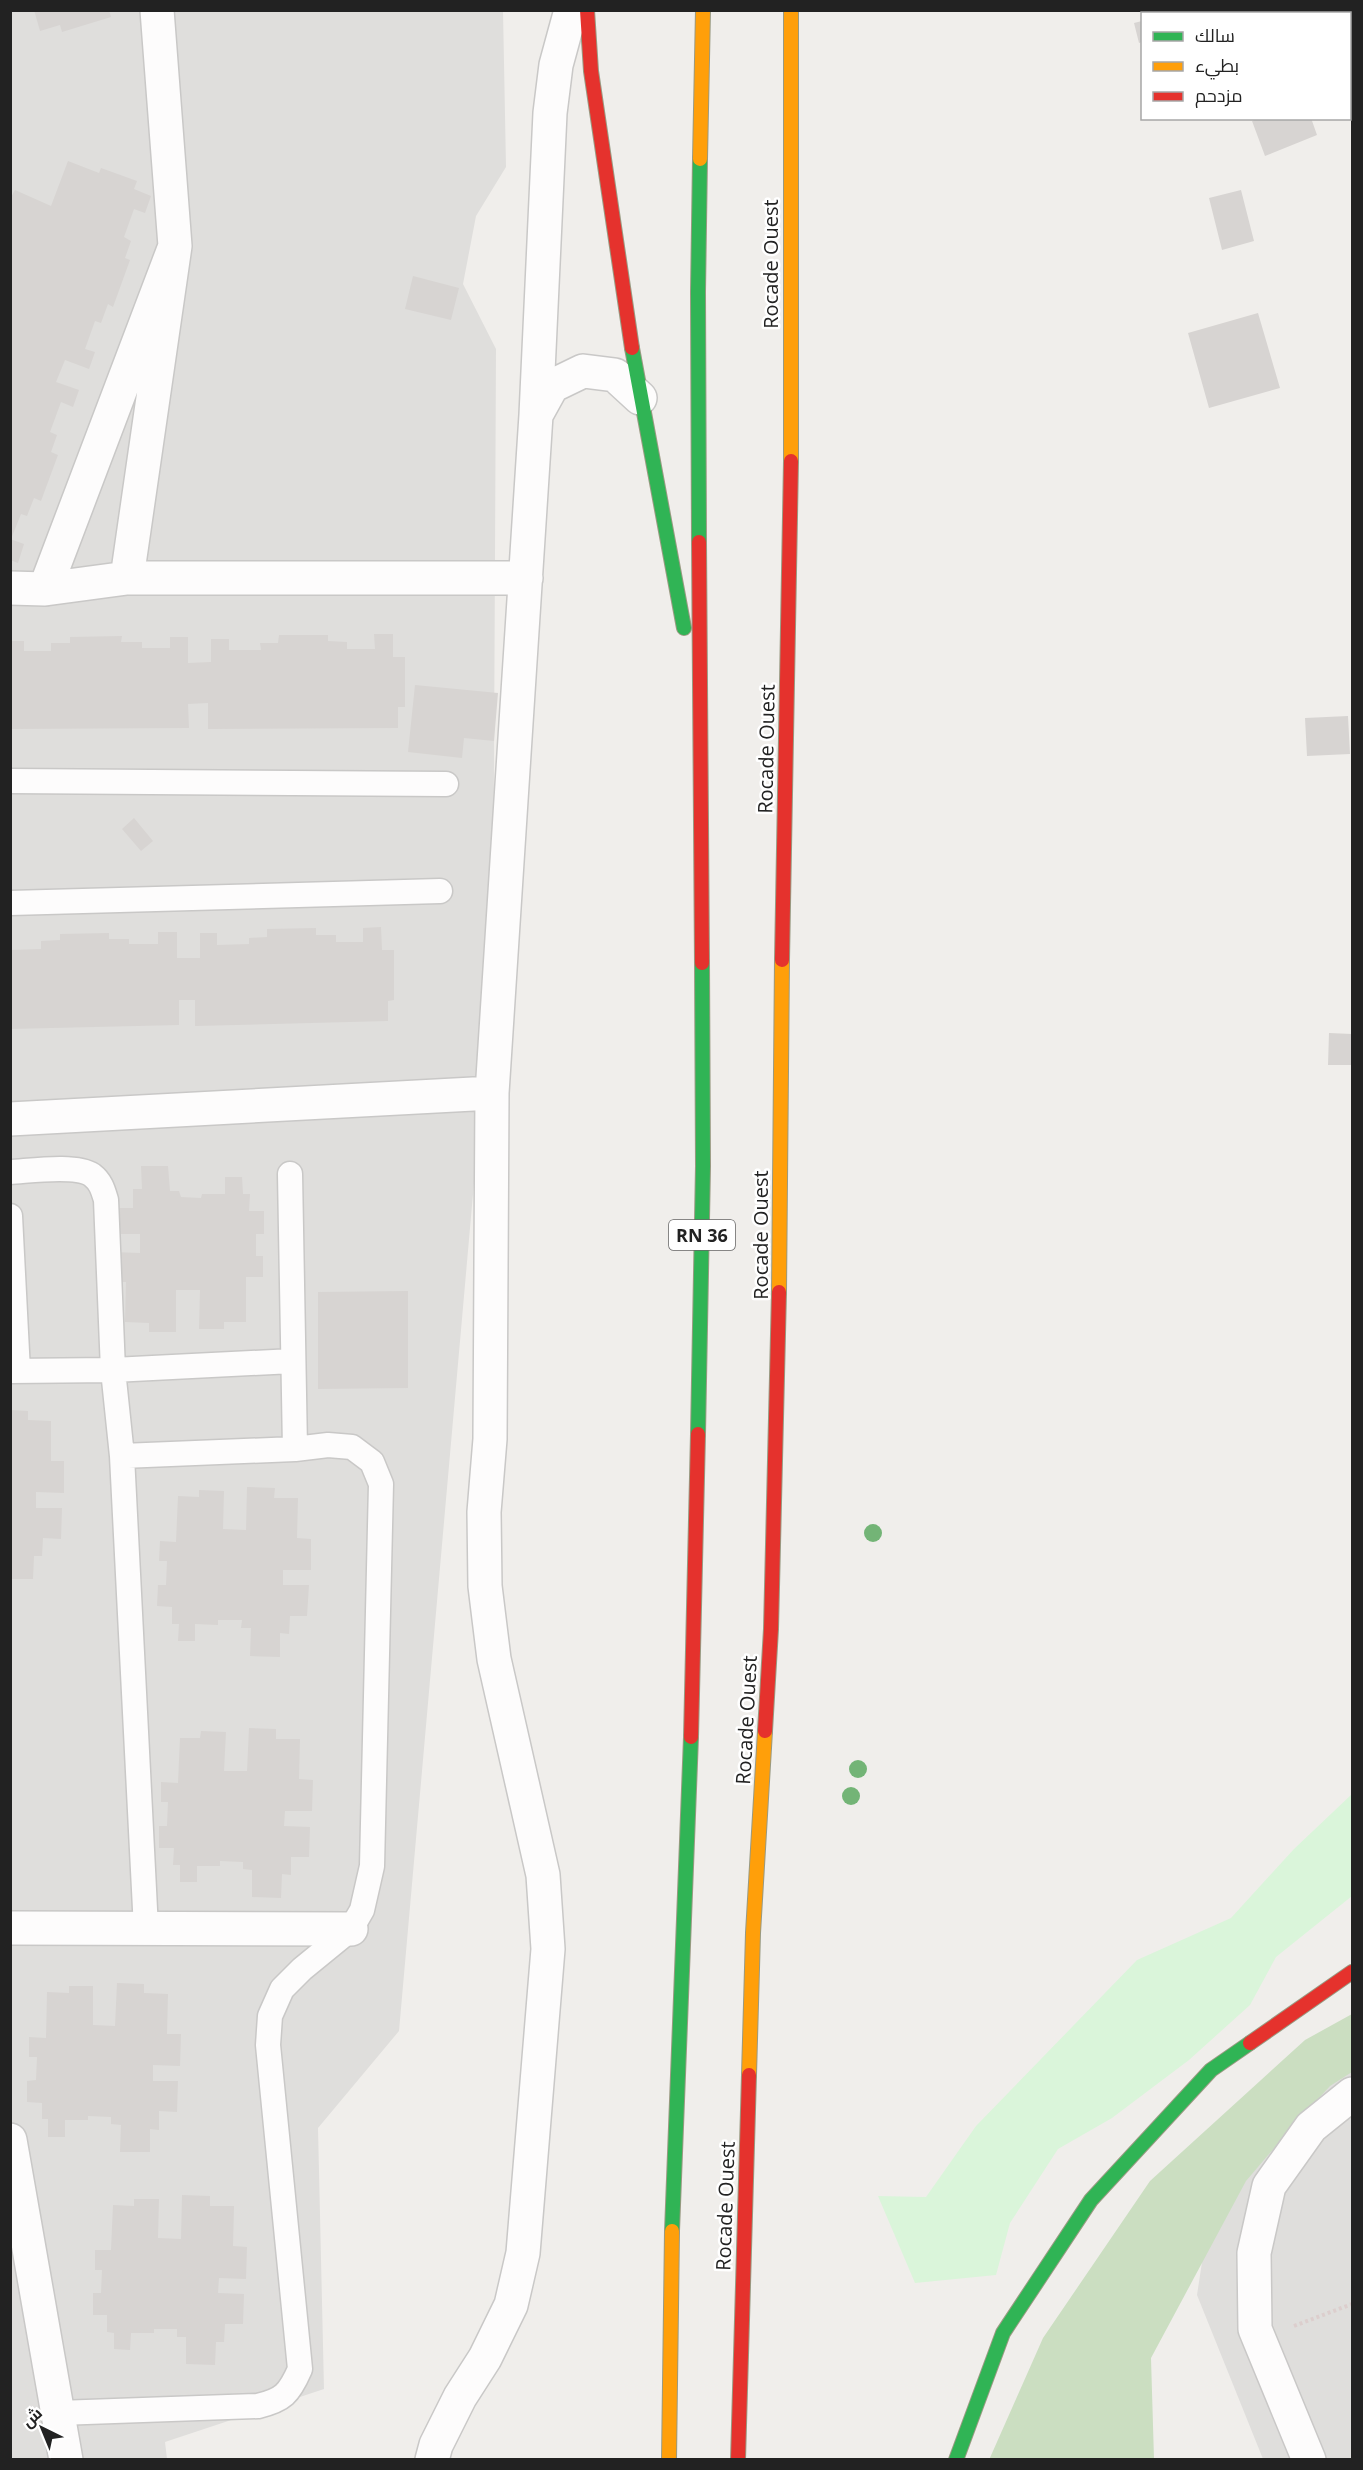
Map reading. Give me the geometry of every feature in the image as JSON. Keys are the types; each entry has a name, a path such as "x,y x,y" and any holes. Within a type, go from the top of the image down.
{"main road":[{"path":"587,10 594,92 640,398 681,605 701,757"},
{"name":"RN 36","path":"669,2460 671,2271 692,1704 703,1166 698,292 703,10"},
{"name":"Rocade Ouest","path":"738,2460 753,1933 771,1629 779,1332 781,1041 791,446 791,10"},
{"path":"956,2460 1003,2333 1091,2200 1211,2070 1353,1972"}],"street":[{"path":"127,578 175,246 157,10"},
{"path":"432,2460 436,2445 459,2397 485,2358 511,2305 523,2253 548,1949 543,1875 494,1659 485,1586 484,1512 490,1439 492,1093 536,415 550,112 556,65 571,10"},
{"path":"45,589 175,246"},
{"path":"536,415 552,386 583,371 615,375 640,398"},
{"path":"10,588 45,589 127,578 526,578"},
{"path":"10,1119 492,1093"},
{"path":"10,1928 351,1929"},
{"path":"1309,2460 1255,2329 1254,2253 1269,2186 1311,2127 1353,2094"},
{"path":"10,2140 66,2460"}],"lane":[{"path":"10,781 446,784"},
{"path":"10,903 440,891"},
{"path":"10,1172 78,1170 91,1175 102,1186 106,1200 113,1370 122,1456 146,1929"},
{"path":"290,1174 295,1449"},
{"path":"10,1216 14,1371 113,1370 293,1361"},
{"path":"58,2413 258,2406 277,2401 292,2388 300,2369 268,2045 270,2016 282,1989 302,1969 351,1929 362,1910 372,1866 381,1484 372,1462 352,1448 328,1445 295,1449 122,1456"}],"path":[{"path":"1260,2340 1353,2304"}],"shaded area":[{"path":"11,11 503,11 506,167 476,216 463,284 496,349 493,968 399,2031 318,2128 324,2389 165,2442 167,2459 11,2460"},
{"path":"1352,2041 1352,2459 1263,2459 1197,2295 1210,2210"}],"green space":[{"path":"1352,1794 1352,1896 1276,1957 1250,2005 1189,2060 1112,2118 1058,2149 1010,2223 996,2275 915,2283 878,2196 926,2197 976,2126 1137,1960 1231,1918 1294,1849"},
{"path":"1352,2014 1352,2072 1330,2086 1246,2181 1151,2358 1154,2459 989,2460 1043,2338 1150,2181 1305,2040"}],"building":[{"path":"34,10 109,10 111,17 62,32 60,25 40,31"},
{"path":"1141,21 1141,42 1139,43 1134,23"},
{"path":"1312,120 1317,135 1265,156 1252,121"},
{"path":"68,161 99,173 101,168 137,181 134,189 151,196 145,213 134,209 124,237 131,241 125,258 130,260 113,307 108,304 101,323 95,321 85,349 95,352 89,369 65,360 56,382 79,390 73,407 61,402 50,432 57,435 51,452 58,455 41,501 34,498 27,516 21,514 11,539 10,199 15,190 51,206"},
{"path":"1241,190 1254,241 1222,250 1209,198"},
{"path":"413,276 459,288 451,320 405,309"},
{"path":"1258,313 1280,388 1209,408 1188,333"},
{"path":"10,539 24,544 18,563 10,560"},
{"path":"374,634 393,634 393,657 405,657 405,707 398,707 398,728 208,729 208,703 188,704 189,728 10,729 10,641 24,641 24,651 51,651 51,643 70,643 70,637 122,636 121,642 142,642 142,648 170,648 170,637 188,637 188,663 211,662 211,639 229,639 229,650 261,650 260,643 278,643 279,635 328,635 328,641 347,642 347,649 375,649"},
{"path":"415,685 498,693 494,741 464,738 462,758 408,752"},
{"path":"1348,716 1350,754 1307,756 1305,718"},
{"path":"134,818 153,841 141,851 122,829"},
{"path":"381,927 382,950 394,950 394,1000 388,1001 388,1021 195,1026 195,1000 179,1000 179,1025 10,1029 10,950 41,949 41,941 60,940 60,934 109,933 109,939 129,939 129,944 158,944 158,932 177,932 177,958 200,958 200,933 217,933 217,945 249,944 249,938 267,937 267,929 316,928 316,935 336,935 336,942 363,942 363,928"},
{"path":"1329,1033 1352,1034 1352,1065 1328,1065"},
{"path":"141,1166 168,1166 170,1191 179,1191 181,1197 201,1198 202,1194 225,1194 225,1177 242,1177 243,1194 250,1194 249,1211 264,1211 264,1234 256,1234 256,1256 263,1256 263,1277 246,1277 246,1322 224,1322 224,1329 199,1329 200,1290 176,1290 176,1332 149,1332 149,1323 125,1322 126,1282 112,1282 113,1252 140,1253 140,1234 115,1234 115,1208 133,1208 133,1189 142,1189"},
{"path":"408,1291 408,1388 318,1389 318,1292"},
{"path":"10,1410 28,1411 28,1420 51,1421 51,1461 64,1461 64,1493 36,1492 36,1508 62,1508 61,1539 43,1538 42,1556 34,1556 33,1579 10,1579"},
{"path":"247,1487 275,1488 274,1498 298,1498 297,1538 311,1539 311,1570 283,1570 283,1585 309,1585 307,1616 290,1616 289,1634 280,1633 280,1657 250,1656 251,1628 241,1628 242,1620 218,1620 218,1625 195,1624 195,1641 178,1641 179,1624 172,1624 172,1607 157,1606 158,1585 166,1585 167,1561 159,1561 160,1541 176,1542 178,1496 199,1497 199,1490 224,1491 223,1529 246,1530"},
{"path":"249,1728 276,1729 276,1739 300,1739 299,1779 313,1780 312,1811 285,1811 284,1826 310,1827 309,1857 291,1857 291,1875 282,1874 281,1898 252,1897 252,1870 243,1869 243,1862 220,1861 220,1866 197,1866 197,1882 180,1882 180,1865 173,1865 174,1848 159,1848 159,1826 167,1826 168,1802 161,1802 161,1782 178,1783 180,1738 200,1738 201,1731 226,1732 224,1771 247,1771"},
{"path":"117,1983 144,1984 144,1993 168,1994 167,2034 181,2034 180,2066 153,2065 153,2081 178,2081 177,2112 159,2111 159,2130 150,2129 150,2152 120,2152 121,2125 111,2124 111,2117 88,2116 88,2120 65,2120 65,2137 48,2137 48,2119 42,2119 42,2103 27,2102 27,2081 36,2080 37,2057 29,2057 29,2037 46,2038 47,1992 69,1993 69,1986 93,1986 93,2025 115,2026"},
{"path":"182,2195 210,2196 210,2206 234,2206 233,2246 247,2247 246,2279 219,2278 218,2293 244,2294 243,2324 225,2324 224,2342 216,2342 215,2365 186,2364 186,2337 177,2337 177,2329 154,2329 154,2333 131,2333 130,2350 114,2349 114,2333 107,2332 107,2315 93,2315 93,2293 101,2293 102,2270 95,2270 95,2250 111,2250 113,2205 134,2206 134,2199 159,2199 158,2238 181,2239"}],"traffic: fast":[{"path":"699,542 700,159"},
{"path":"632,348 684,628"},
{"path":"698,1434 703,1166 702,963"},
{"path":"672,2231 691,1737"},
{"path":"956,2460 1003,2333 1091,2200 1211,2070 1250,2043"}],"traffic: slow":[{"path":"700,159 703,10"},
{"path":"791,10 791,461"},
{"path":"779,1292 782,960"},
{"path":"749,2075 753,1933 765,1731"},
{"path":"669,2460 672,2231"}],"traffic: jam":[{"path":"587,10 591,71 632,348"},
{"path":"782,960 791,461"},
{"path":"699,542 702,963"},
{"path":"765,1731 771,1629 779,1292"},
{"path":"691,1737 698,1434"},
{"path":"1250,2043 1352,1972"},
{"path":"738,2460 749,2075"}]}
